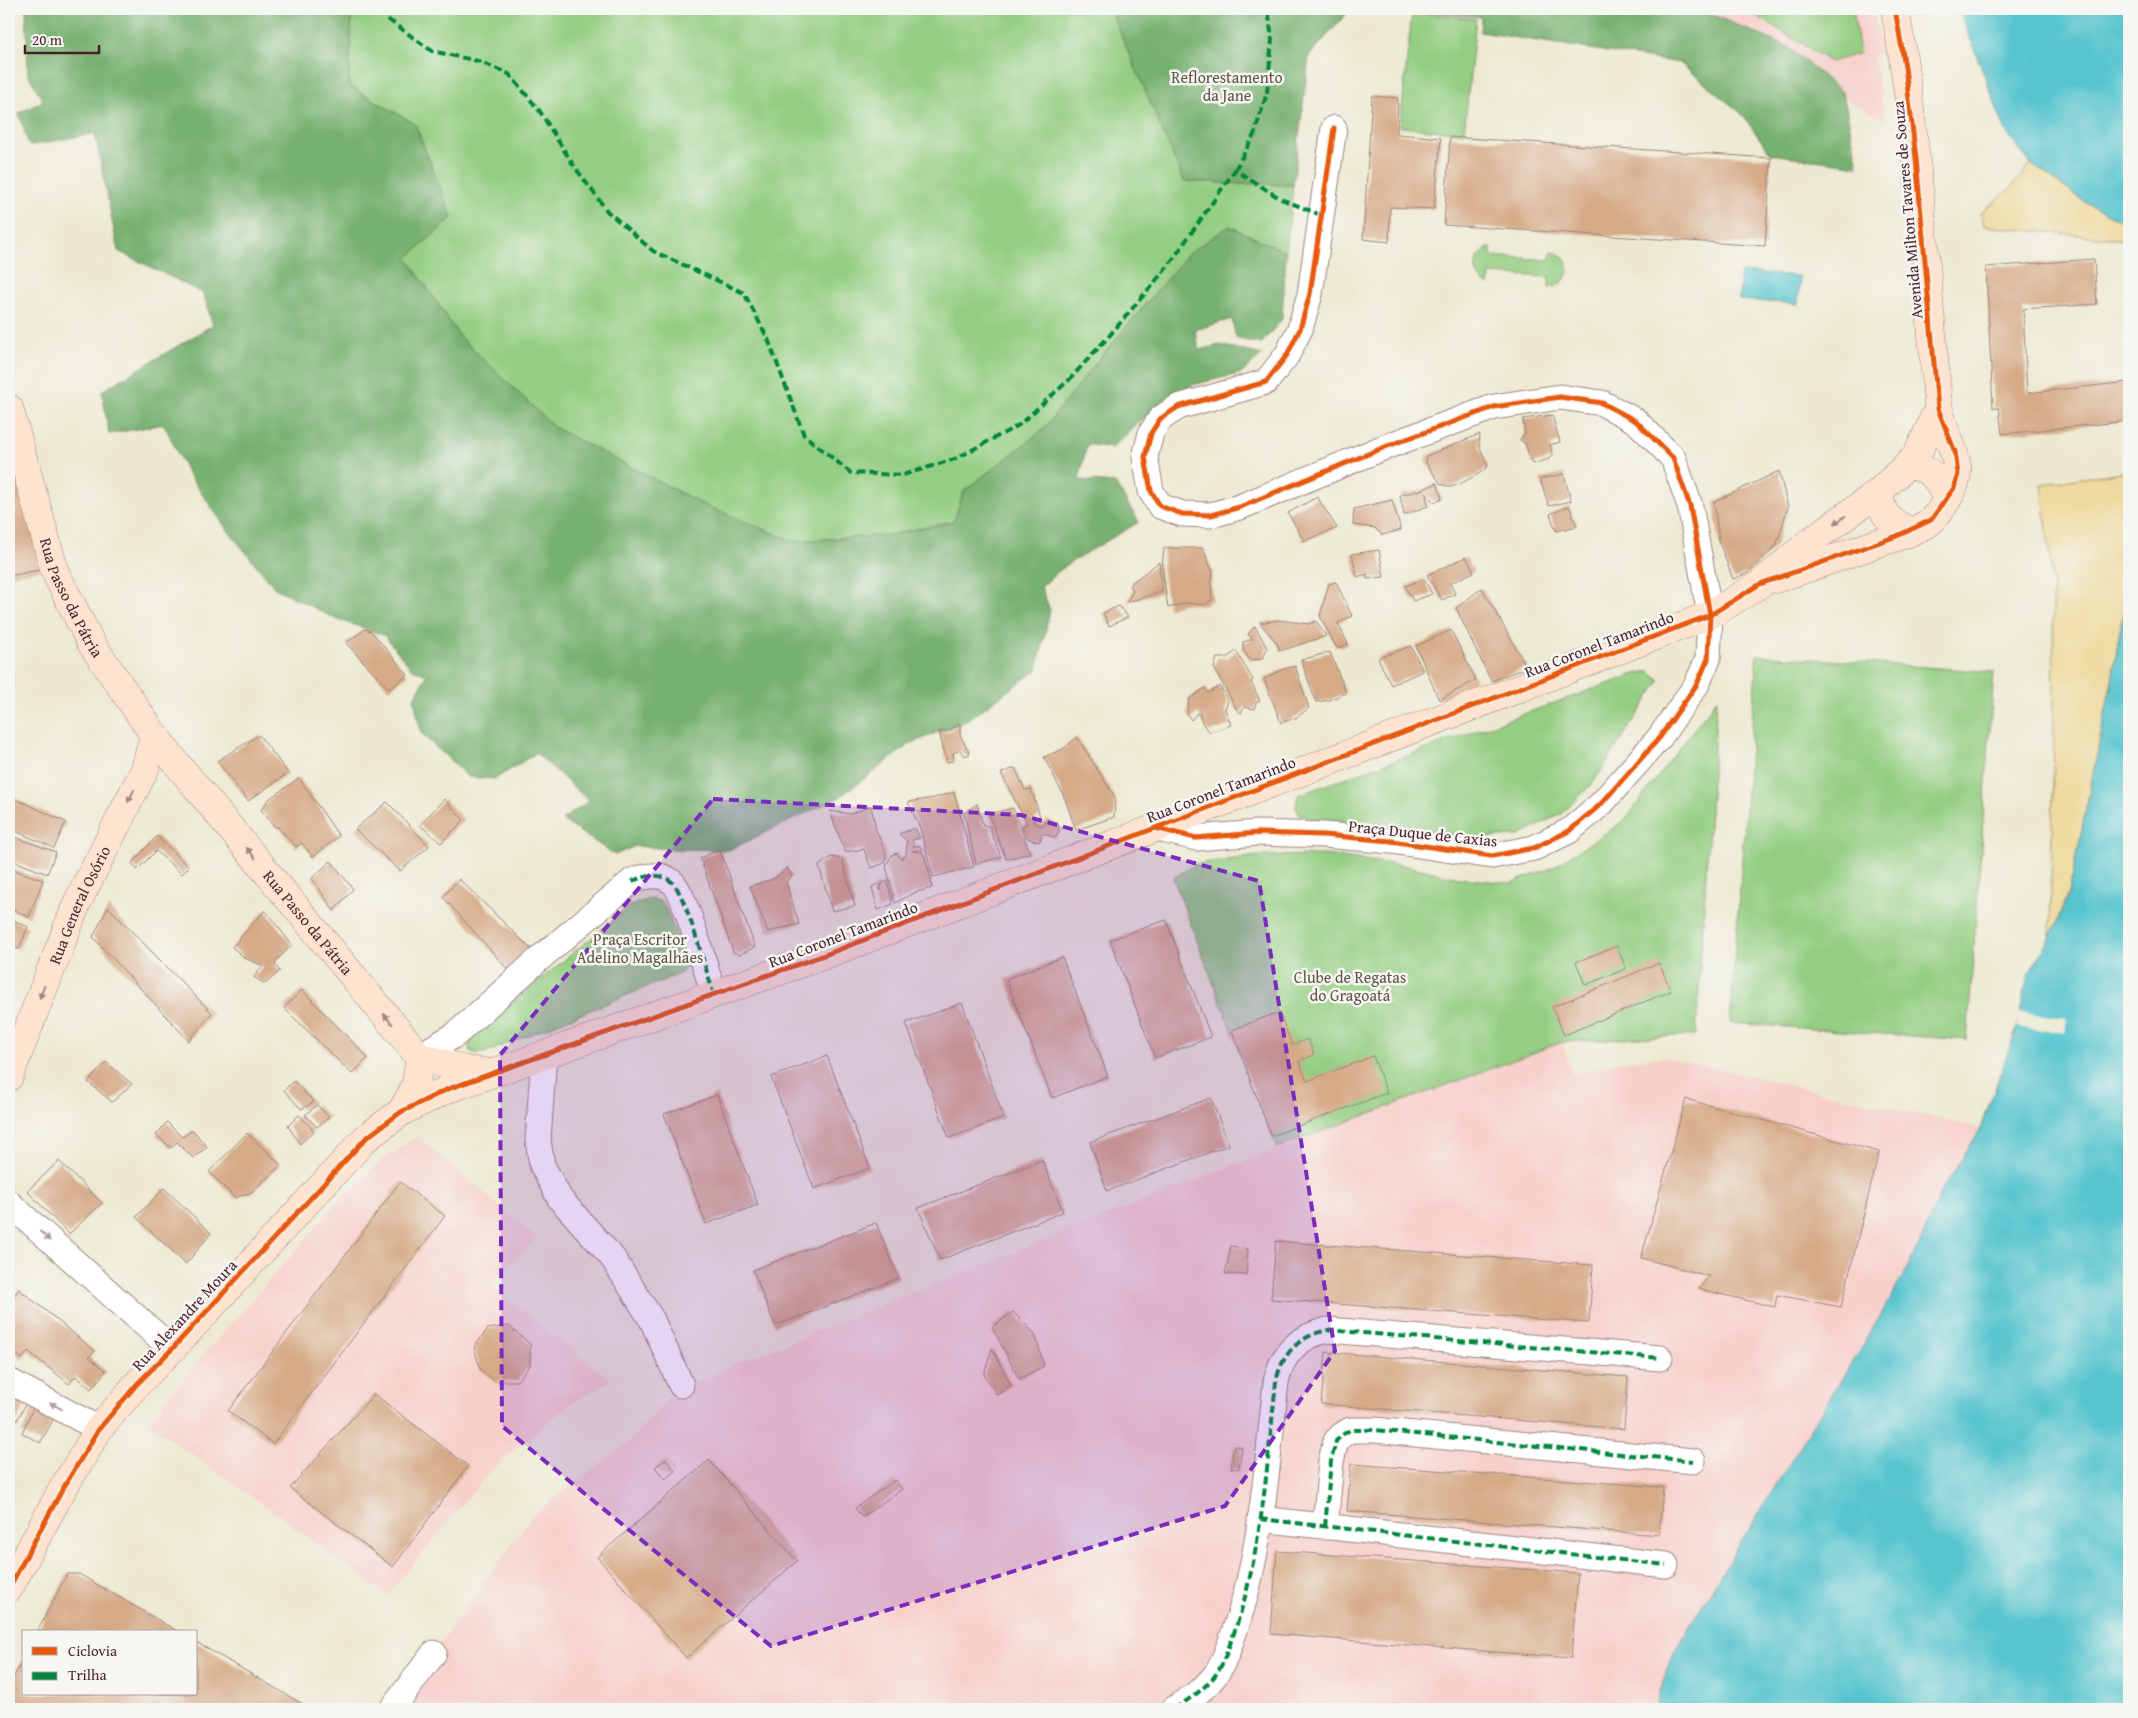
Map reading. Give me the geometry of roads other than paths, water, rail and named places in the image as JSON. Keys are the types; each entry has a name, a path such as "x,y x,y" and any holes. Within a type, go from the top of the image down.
{"main road":[{"name":"Avenida Milton Tavares de Souza","path":"1895,9 1906,67 1916,158 1938,409"},
{"name":"Rua Passo da Pátria","path":"9,408 55,572 92,643 154,735 419,1056"},
{"name":"Rua Coronel Tamarindo","path":"401,1112 440,1092 830,953 1710,615 1760,584 1811,541 1879,492 1917,455 1924,444 1938,409"},
{"name":"Rua Coronel Tamarindo","path":"1760,584 1908,531 1931,520 1947,500 1954,488 1958,474 1955,452 1938,409"},
{"path":"1907,465 1920,466 1932,473 1947,500"},
{"path":"1879,492 1880,504 1885,515 1908,531"},
{"name":"Rua General Osório","path":"9,1077 77,903 145,769 154,735"},
{"path":"145,769 178,765"},
{"path":"401,1112 418,1081 419,1056 465,1070 495,1073"},
{"name":"Rua Alexandre Moura","path":"9,1588 16,1560 99,1429 136,1384 172,1349 366,1138 401,1112"}],"street":[{"name":"Praça Duque de Caxias","path":"1155,828 1196,838 1258,833 1324,835 1391,841 1492,856 1534,848 1568,831 1601,804 1660,737 1697,684 1708,659 1710,615 1690,506 1672,458 1636,421 1602,404 1560,397 1494,407 1385,447 1240,507 1211,515 1182,514 1160,506 1151,491 1145,457 1151,433 1160,419 1178,407 1266,382 1287,355 1300,329 1310,294 1334,128"},
{"path":"419,1056 455,1035 539,959 632,881 645,876 659,875 673,882 682,897 714,995"},
{"path":"544,1055 538,1140 542,1165 560,1198 612,1257 647,1312 681,1385"},
{"path":"9,1204 172,1349"},
{"path":"1174,1709 1198,1692 1213,1678 1228,1651 1246,1599 1260,1519 1279,1368 1285,1355 1295,1344 1316,1333 1340,1331 1660,1358"},
{"path":"9,1381 99,1429"},
{"path":"1325,1527 1333,1449 1342,1435 1350,1430 1374,1430 1693,1461"},
{"path":"1260,1519 1666,1565"},
{"path":"392,1709 434,1653"}],"water":[{"path":"1959,9 2129,9 2129,225 2087,203 2031,164 2006,132"},
{"path":"1741,272 1800,276 1798,304 1739,300"},
{"path":"2129,575 2129,1709 1655,1709 1668,1666 1693,1620 1890,1300 1917,1249 1940,1194 1981,1128 2017,1027 2028,975 2050,939 2070,889 2112,680"}],"park label":[{"name":"Reflorestamento da Jane","path":"1227,86"},
{"name":"Praça Escritor Adelino Magalhães","path":"640,948"},
{"name":"Clube de Regatas do Gragoatá","path":"1350,986"}]}
